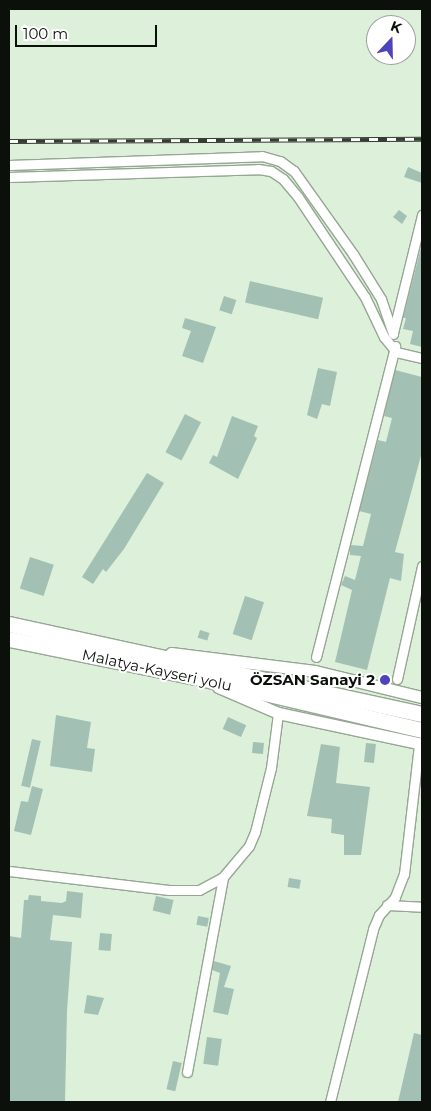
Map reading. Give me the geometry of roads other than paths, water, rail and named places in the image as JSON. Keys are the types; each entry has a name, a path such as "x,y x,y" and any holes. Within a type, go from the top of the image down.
{"highway":[{"path":"9,624 422,714"},
{"name":"Malatya-Kayseri yolu","path":"9,639 196,677 421,740"}],"street":[{"path":"9,165 262,156 280,161 294,171 353,254 381,299 393,334 396,352 364,463 316,657"},
{"path":"9,177 258,169 271,171 283,179 298,197 365,297 384,337 396,352 422,358"},
{"path":"393,334 422,214"},
{"path":"397,679 422,566"},
{"path":"108,645 315,671 422,697"},
{"path":"196,677 278,713 421,740 404,874 400,888 374,929 330,1102"},
{"path":"9,872 169,890 199,890 224,877 249,846 255,832 271,768 278,713"},
{"path":"187,1072 224,877"},
{"path":"388,905 422,907"}],"railway":[{"path":"9,141 422,139"}],"place":[{"name":"ÖZSAN Sanayi 2","path":"385,680"}]}
